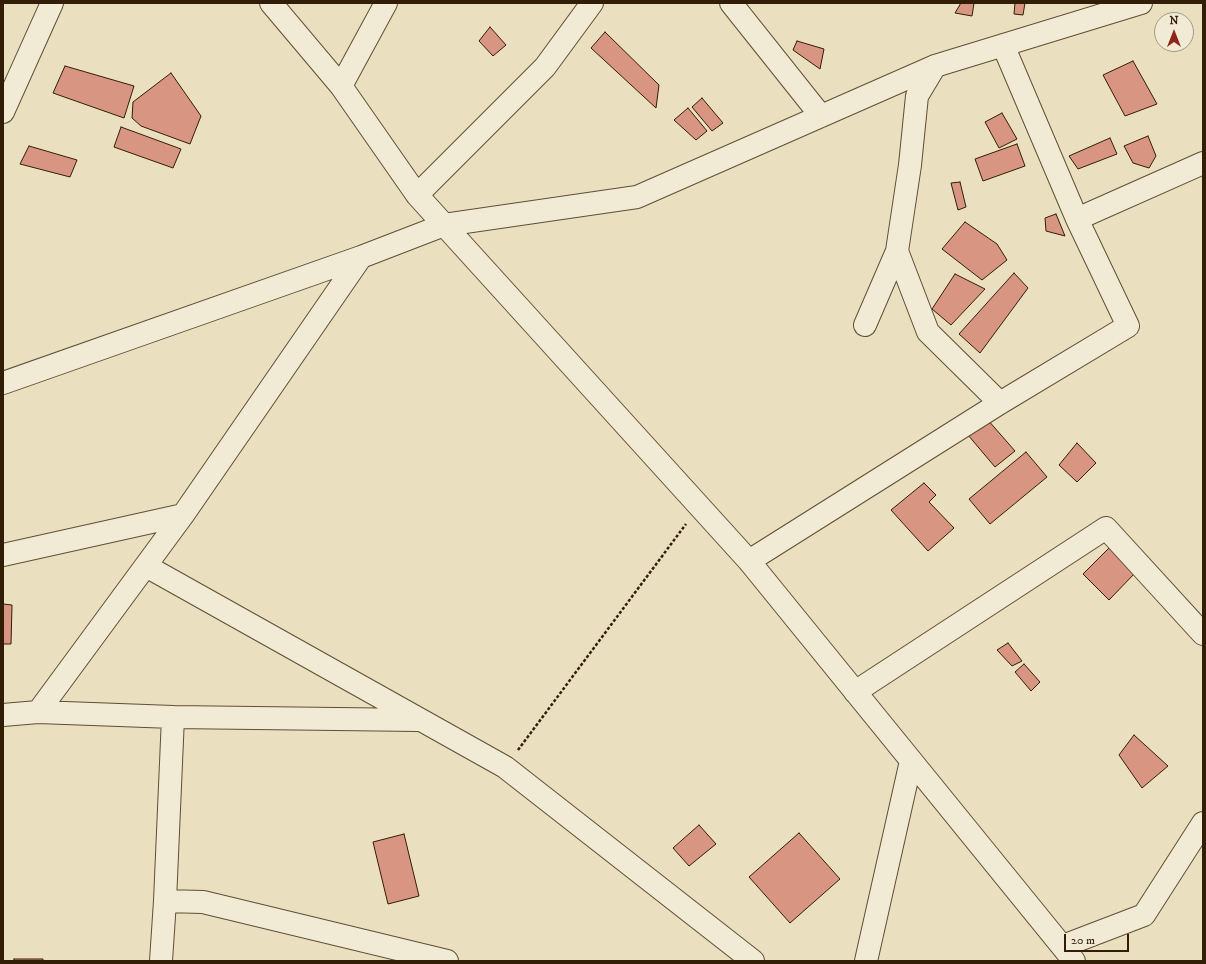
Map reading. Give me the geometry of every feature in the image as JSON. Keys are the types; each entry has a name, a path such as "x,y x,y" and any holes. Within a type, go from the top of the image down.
{"street":[{"path":"3,112 52,3"},
{"path":"271,3 341,86 417,195 749,560 1068,954 1144,915 1203,823"},
{"path":"341,86 386,3"},
{"path":"417,195 545,67 592,3"},
{"path":"731,3 821,116"},
{"path":"3,383 361,257 444,225 637,197 935,66 1141,3"},
{"path":"749,560 1000,403 1128,326 1076,220 1003,45"},
{"path":"865,325 897,251 910,165 917,96 935,66"},
{"path":"1076,220 1203,164"},
{"path":"897,251 928,332 1000,403"},
{"path":"38,712 183,515 361,257"},
{"path":"3,555 183,515"},
{"path":"855,692 1106,528 1203,634"},
{"path":"146,566 505,767 753,961"},
{"path":"5,720 38,712 173,717 419,720"},
{"path":"160,961 165,901 173,717"},
{"path":"866,961 911,761"},
{"path":"165,901 203,902 374,953 447,961"}],"path":[{"path":"505,767 699,506"}],"building":[{"path":"961,3 974,3 972,16 955,13"},
{"path":"1015,3 1025,3 1023,15 1014,14"},
{"path":"490,27 506,45 493,56 479,41"},
{"path":"605,32 659,85 656,108 591,48"},
{"path":"797,41 824,49 820,69 793,50"},
{"path":"1133,61 1157,104 1125,116 1103,75"},
{"path":"65,66 134,86 124,118 53,93"},
{"path":"171,73 201,116 190,144 141,126 132,118 133,102"},
{"path":"702,98 723,123 712,131 692,107"},
{"path":"688,108 707,131 696,140 674,120"},
{"path":"1002,113 1017,139 999,148 985,122"},
{"path":"121,127 181,149 173,168 114,147"},
{"path":"1148,136 1156,156 1149,168 1133,163 1124,146"},
{"path":"1110,138 1117,154 1078,169 1069,156"},
{"path":"1017,144 1025,166 983,181 975,159"},
{"path":"29,146 77,160 70,177 20,164"},
{"path":"960,182 966,207 958,210 951,183"},
{"path":"1056,214 1065,236 1046,231 1045,218"},
{"path":"965,222 997,244 1007,260 982,280 942,249"},
{"path":"1014,273 1028,288 980,353 959,334"},
{"path":"955,274 985,289 951,325 932,309"},
{"path":"987,419 1015,451 995,467 968,435"},
{"path":"1077,443 1096,463 1077,482 1059,465"},
{"path":"1026,452 1047,477 990,524 969,499"},
{"path":"924,483 936,495 929,502 954,528 928,551 891,510"},
{"path":"1109,548 1135,573 1109,600 1083,574"},
{"path":"3,604 12,605 11,644 3,644"},
{"path":"1008,643 1022,661 1012,666 997,650"},
{"path":"1024,664 1040,682 1031,691 1015,672"},
{"path":"1134,735 1168,766 1142,788 1119,755"},
{"path":"699,825 716,844 689,866 673,848"},
{"path":"799,833 840,879 790,923 749,877"},
{"path":"404,834 419,896 388,904 373,842"},
{"path":"14,959 43,959 43,961 14,961"}]}
